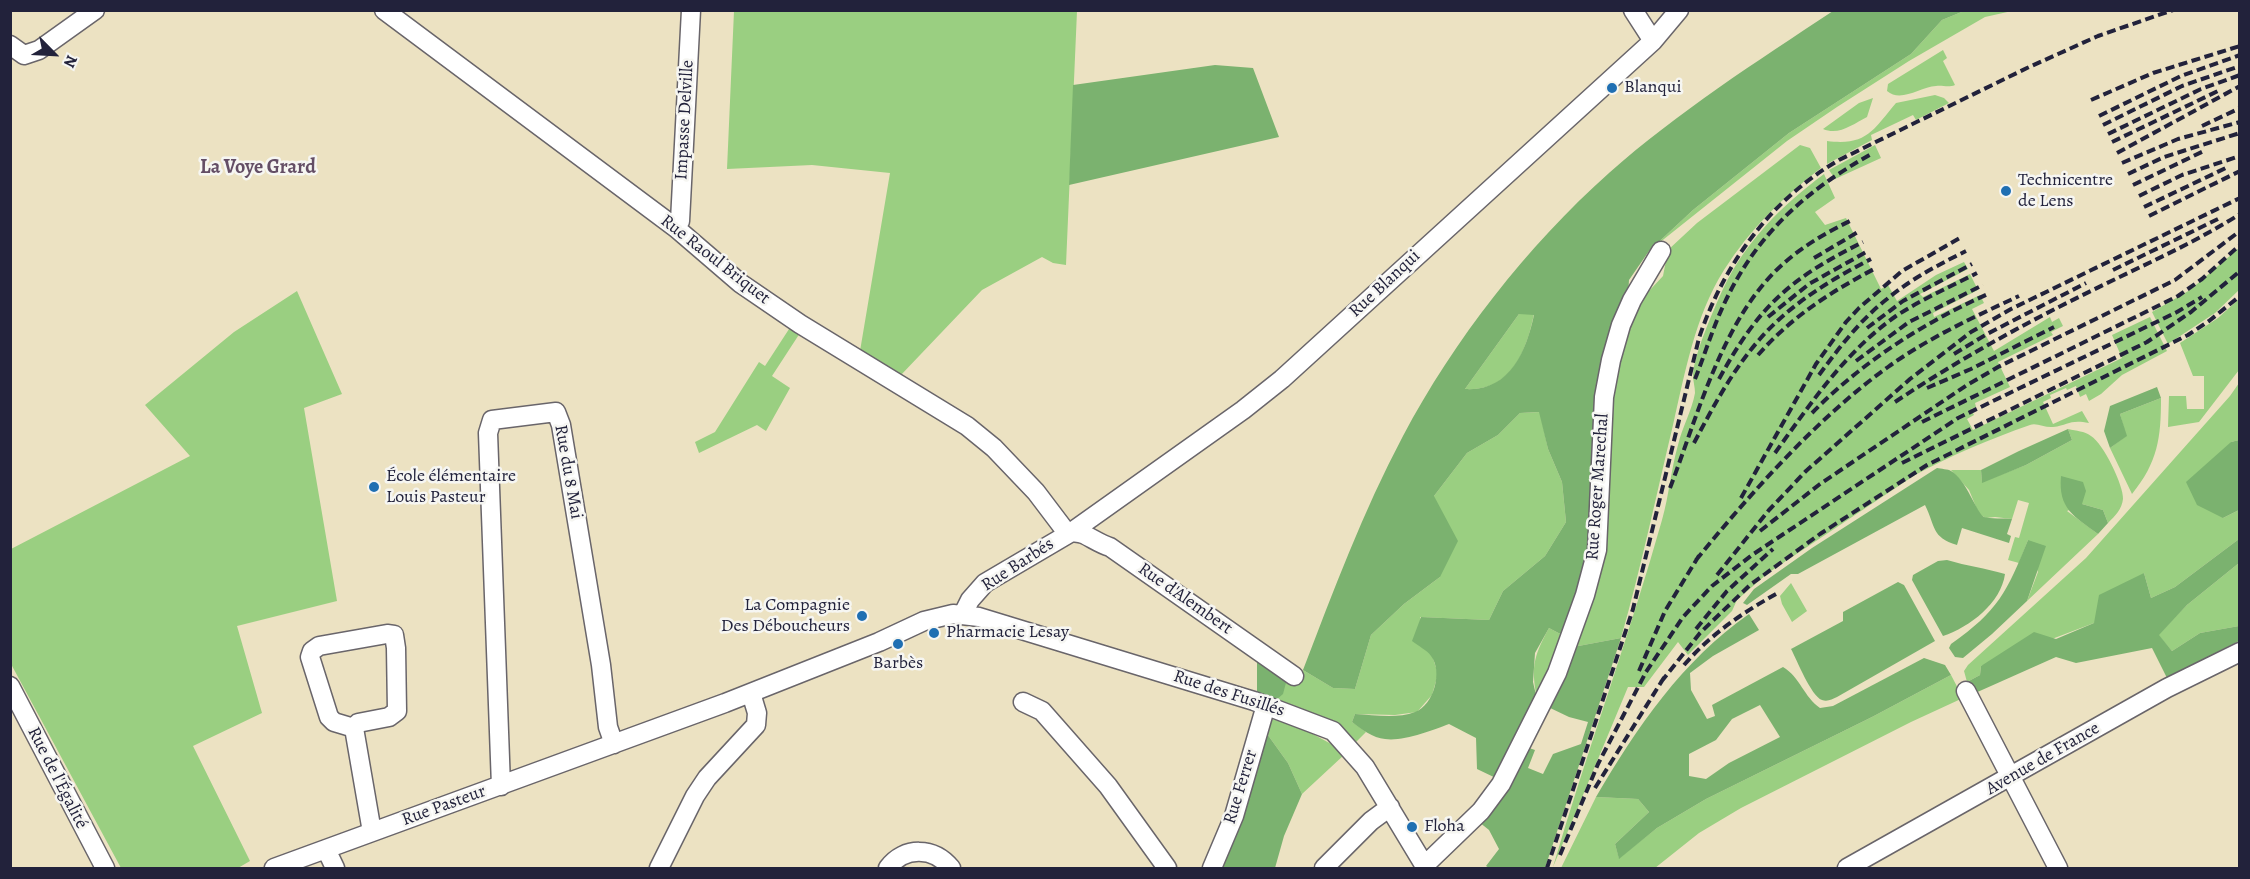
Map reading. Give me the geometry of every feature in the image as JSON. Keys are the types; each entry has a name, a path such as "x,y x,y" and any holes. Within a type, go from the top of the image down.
{"street":[{"path":"10,45 24,55 39,50 95,10"},
{"name":"Rue Raoul Briquet","path":"384,10 675,228 740,284 800,324 967,426 994,448 1036,492 1064,529 1070,533"},
{"name":"Impasse Delville","path":"675,228 680,221 691,10"},
{"path":"1633,10 1653,41"},
{"name":"Rue Blanqui","path":"1070,533 1243,410 1282,379 1653,41 1679,10"},
{"name":"Rue Roger Marechal","path":"1425,867 1480,811 1501,784 1557,673 1585,595 1597,550 1604,397 1611,360 1621,325 1632,300 1661,251"},
{"name":"Rue du 8 Mai","path":"501,786 488,433 492,420 556,412 561,425 608,727 614,744"},
{"name":"Rue Barbés","path":"963,614 970,600 985,583 1070,533"},
{"name":"Rue d'Alembert","path":"1070,533 1082,534 1110,547 1294,676"},
{"name":"Rue des Fusillés","path":"963,614 1275,708 1333,731 1365,767 1425,867"},
{"name":"Rue Pasteur","path":"274,868 809,671 924,621 963,614"},
{"path":"354,728 334,722 329,717 310,657 312,651 319,646 387,634 394,635 397,711 389,717 358,723 354,728 372,832"},
{"name":"Avenue de France","path":"1847,868 2011,778 2167,688 2240,652"},
{"name":"Rue de l'Égalité","path":"10,686 16,707 105,868"},
{"path":"1966,691 2058,868"},
{"path":"659,868 695,796 707,778 756,726 757,712 751,693"},
{"path":"1023,702 1042,711 1108,786 1167,868"},
{"name":"Rue Ferrer","path":"1212,868 1275,708"},
{"path":"1323,868 1371,821 1390,807"},
{"path":"326,849 335,868"},
{"path":"888,868 893,861 907,854 919,852 933,854 951,868"}],"green space":[{"path":"734,11 1077,11 1066,265 1053,263 1042,257 982,290 900,376 860,351 890,173 812,165 727,169"},
{"path":"1833,11 1964,11 1942,20 1911,54 1789,133 1693,210 1649,251 1629,280 1628,296 1611,346 1591,557 1566,637 1549,628 1535,653 1533,682 1538,704 1500,780 1477,769 1476,738 1449,724 1400,739 1376,737 1363,730 1352,722 1355,714 1385,716 1408,714 1422,708 1432,695 1436,678 1435,662 1427,652 1412,641 1421,617 1489,620 1503,591 1545,556 1566,522 1562,482 1548,449 1539,412 1520,413 1498,435 1467,453 1434,496 1458,541 1440,577 1404,604 1371,635 1355,689 1333,688 1303,670 1349,552 1388,464 1445,365 1494,296 1521,263 1549,231 1609,173 1690,108","holes":["1519,314 1534,315 1526,343 1513,367 1504,377 1493,384 1465,389"]},
{"path":"1964,11 2012,11 1985,17 1909,61 1837,107 1787,141 1649,251 1693,210 1789,133 1911,54 1942,20"},
{"path":"1943,50 1947,58 1943,61 1955,85 1930,87 1904,95 1887,91 1888,84"},
{"path":"1215,65 1253,68 1279,137 1069,185 1073,85"},
{"path":"1935,95 1944,98 1949,103 1916,120 1913,115 1871,135 1872,140 1827,164 1827,141 1841,142 1860,138 1875,128 1896,103"},
{"path":"1873,98 1867,117 1840,130 1823,129 1859,103"},
{"path":"1800,145 1810,148 1821,168 1793,190 1756,227 1724,270 1705,306 1687,365 1642,559 1621,638 1573,647 1611,386 1630,318 1663,276 1668,250 1697,223"},
{"path":"1875,145 1881,158 1835,179 1829,170"},
{"path":"1824,174 1835,198 1815,212 1825,225 1846,218 1881,289 1888,285 1897,301 1936,275 1964,262 1968,269 1920,294 1923,297 1970,274 1978,290 1933,313 1934,317 1980,295 1984,303 1972,309 1994,351 2050,317 2052,322 2059,318 2063,326 2051,332 2053,335 1998,362 2010,387 1975,403 1976,407 1971,409 1974,415 1967,419 1973,430 2122,358 2112,335 2150,317 2167,351 2122,375 2101,394 2089,401 2086,394 2080,397 2076,386 2050,395 2051,398 2043,402 2053,424 2082,411 2089,423 2073,422 2050,427 2032,424 1971,448 1915,475 1768,573 1737,600 1732,611 1688,655 1678,642 1644,687 1628,687 1553,867 1662,520 1676,454 1694,399 1694,366 1705,332 1723,289 1742,255 1779,212"},
{"path":"2239,248 2239,290 2215,313 2168,344 2152,312 2190,290"},
{"path":"297,291 342,394 304,408 337,601 237,626 262,713 193,746 250,861 238,868 121,868 11,664 11,549 190,456 145,405 234,332"},
{"path":"2239,299 2239,370 2199,422 2168,427 2169,396 2186,396 2187,409 2204,409 2204,376 2193,376 2180,343 2218,318"},
{"path":"1519,314 1534,314 1521,356 1504,377 1494,384 1465,389"},
{"path":"791,326 800,333 772,376 790,388 766,431 757,425 699,453 695,442 715,432 759,362 765,366"},
{"path":"2239,383 2239,440 2231,442 2223,518 2239,510 2239,539 2175,587 2151,598 2144,573 2094,623 1981,666 1980,675 1967,682 1964,671 1968,665 2086,558"},
{"path":"2157,387 2161,398 2120,414 2127,436 2110,448 2104,431 2110,406"},
{"path":"2161,398 2159,438 2153,460 2132,494 2110,448 2126,436 2120,414"},
{"path":"1540,412 1548,449 1562,482 1566,522 1545,556 1503,591 1489,620 1420,617 1438,674 1432,695 1417,712 1395,715 1355,714 1352,722 1366,732 1355,743 1326,719 1316,715 1311,733 1333,745 1344,755 1302,794 1288,763 1265,731 1271,719 1292,724 1298,708 1276,700 1287,679 1298,681 1303,670 1333,688 1355,689 1371,635 1404,604 1440,577 1434,496 1467,453 1498,435 1520,413"},
{"path":"2068,429 2088,434 2096,440 2112,465 2123,499 2118,512 2108,523 2103,510 2082,504 2067,511 2098,534 2027,601 2038,572 2028,540 2019,563 2008,560 2015,537 2019,538 2029,503 2018,500 2012,519 1986,518 1979,514 1969,490 1951,470 1981,470 1982,482 2026,465 2072,440"},
{"path":"2068,429 2072,440 2026,465 1982,483 1981,470"},
{"path":"2239,440 2239,510 2223,518 2197,505 2186,482 2231,442"},
{"path":"1937,468 1950,470 1962,481 1984,517 2012,519 2007,534 2011,536 2009,543 1962,528 1957,545 1949,542 1938,535 1925,505 1798,574 1791,574 1747,605 1743,603 1754,589 1812,548"},
{"path":"2061,476 2083,482 2086,491 2082,504 2103,510 2108,523 2098,534 2069,511 2062,496"},
{"path":"2239,539 2239,563 2187,605 2159,635 2172,651 2200,633 2239,626 2239,641 2167,678 2152,648 2076,663 2056,657 1973,694 1967,682 1980,675 1981,666 2034,632 2056,639 2094,623 2099,595 2144,573 2151,598 2175,587"},
{"path":"2028,540 2046,546 2027,601 1963,658 1955,657 1949,648 1951,644 1980,621 1999,599 2014,574"},
{"path":"1947,560 2005,574 1997,595 1983,612 1964,627 1943,636 1912,580 1913,575 1938,561"},
{"path":"2239,563 2239,626 2200,633 2172,651 2158,635 2187,605"},
{"path":"1898,582 1904,585 1935,641 1837,697 1822,700 1813,692 1791,649 1843,621 1843,612"},
{"path":"1791,583 1807,611 1792,622 1780,596"},
{"path":"1749,614 1759,630 1713,656 1690,673 1691,690 1707,719 1715,716 1712,705 1783,667 1794,676 1820,708 1833,706 1924,658 1945,665 1951,675 1706,799 1657,828 1619,859 1615,844 1649,812 1638,799 1596,797 1628,745 1663,697 1682,674 1725,632","holes":["1760,705 1780,737 1729,763 1706,779 1689,776 1689,754 1716,740 1732,719"]},
{"path":"1549,628 1566,637 1538,704 1534,664"},
{"path":"1621,638 1545,868 1489,868 1486,866 1499,849 1489,830 1479,822 1501,799 1513,781 1526,747 1535,750 1528,768 1543,774 1553,754 1581,744 1588,722 1569,717 1546,706 1573,647"},
{"path":"1257,657 1287,679 1283,694 1276,700 1257,693"},
{"path":"1951,675 1963,698 1741,808 1699,833 1655,868 1561,868 1596,797 1638,799 1649,812 1615,844 1619,858 1657,828 1706,799"},
{"path":"1265,731 1288,763 1302,794 1284,836 1275,868 1223,868 1237,831"}],"railway":[{"path":"1547,868 1633,609 1699,338 1722,285 1753,236 1792,194 1839,160 2098,36 2173,10"},
{"path":"2091,100 2153,73 2240,46"},
{"path":"2099,116 2181,76 2240,55"},
{"path":"2103,125 2182,86 2240,66"},
{"path":"2108,134 2201,89 2240,75"},
{"path":"2117,153 2240,86"},
{"path":"2112,142 2220,90"},
{"path":"2202,126 2240,108"},
{"path":"2122,163 2178,139 2240,122"},
{"path":"2128,174 2164,157 2240,133"},
{"path":"2133,185 2206,150"},
{"path":"1695,379 1725,302 1753,254 1769,234 1806,198 1873,153"},
{"path":"2139,196 2182,175 2240,156"},
{"path":"2144,207 2228,167"},
{"path":"2149,216 2240,171"},
{"path":"1717,575 1769,510 1806,471 1910,379 1971,332 2011,309 2240,198"},
{"path":"1895,402 1943,371 2017,329 2186,245 2240,214"},
{"path":"2113,270 2218,219"},
{"path":"1670,488 1714,368 1744,311 1762,286 1791,257 1833,229 1852,220"},
{"path":"1760,531 1820,484 1967,385 1998,367 2175,280 2240,231"},
{"path":"1814,258 1858,232"},
{"path":"1741,498 1816,364 1846,322 1902,271 1960,238"},
{"path":"1719,379 1748,332 1778,297 1815,269 1863,242"},
{"path":"1922,422 2178,296 2202,279 2240,245"},
{"path":"1768,317 1809,284 1868,251"},
{"path":"1819,375 1850,335 1877,307 1915,279 1966,251"},
{"path":"1694,443 1732,377 1749,352 1771,327 1811,294 1871,259"},
{"path":"1867,328 1903,301 1972,264"},
{"path":"1758,355 1798,317 1876,268"},
{"path":"1902,463 2147,342 2191,312 2240,271"},
{"path":"1775,453 1830,379 1878,330 1916,304 1977,273"},
{"path":"1954,354 1987,334 2086,283"},
{"path":"1856,361 1909,322 1983,285"},
{"path":"1812,413 1851,377 1894,345 1988,294"},
{"path":"1696,560 1786,457 1862,387 1919,347 1952,328 2019,296"},
{"path":"1661,682 1700,633 1750,585 1820,534 1927,465 2188,335 2240,296"},
{"path":"1560,855 1598,764 1646,672 1683,617 1712,586 1752,555 1958,418 2177,312 2202,297"},
{"path":"1927,388 1971,369 2054,327"},
{"path":"1696,629 1727,591 1773,549"},
{"path":"1639,671 1665,611 1700,554"},
{"path":"1684,665 1727,625 1776,594"},
{"path":"1595,788 1665,676"}],"place":[{"name":"Blanqui","path":"1612,88"},
{"name":"Technicentre de Lens","path":"2006,191"},
{"name":"École élémentaire Louis Pasteur","path":"374,487"},
{"name":"La Compagnie Des Déboucheurs","path":"862,616"},
{"name":"Pharmacie Lesay","path":"934,633"},
{"name":"Barbès","path":"898,644"},
{"name":"Floha","path":"1412,827"}],"district":[{"name":"La Voye Grard","path":"258,168"}]}
